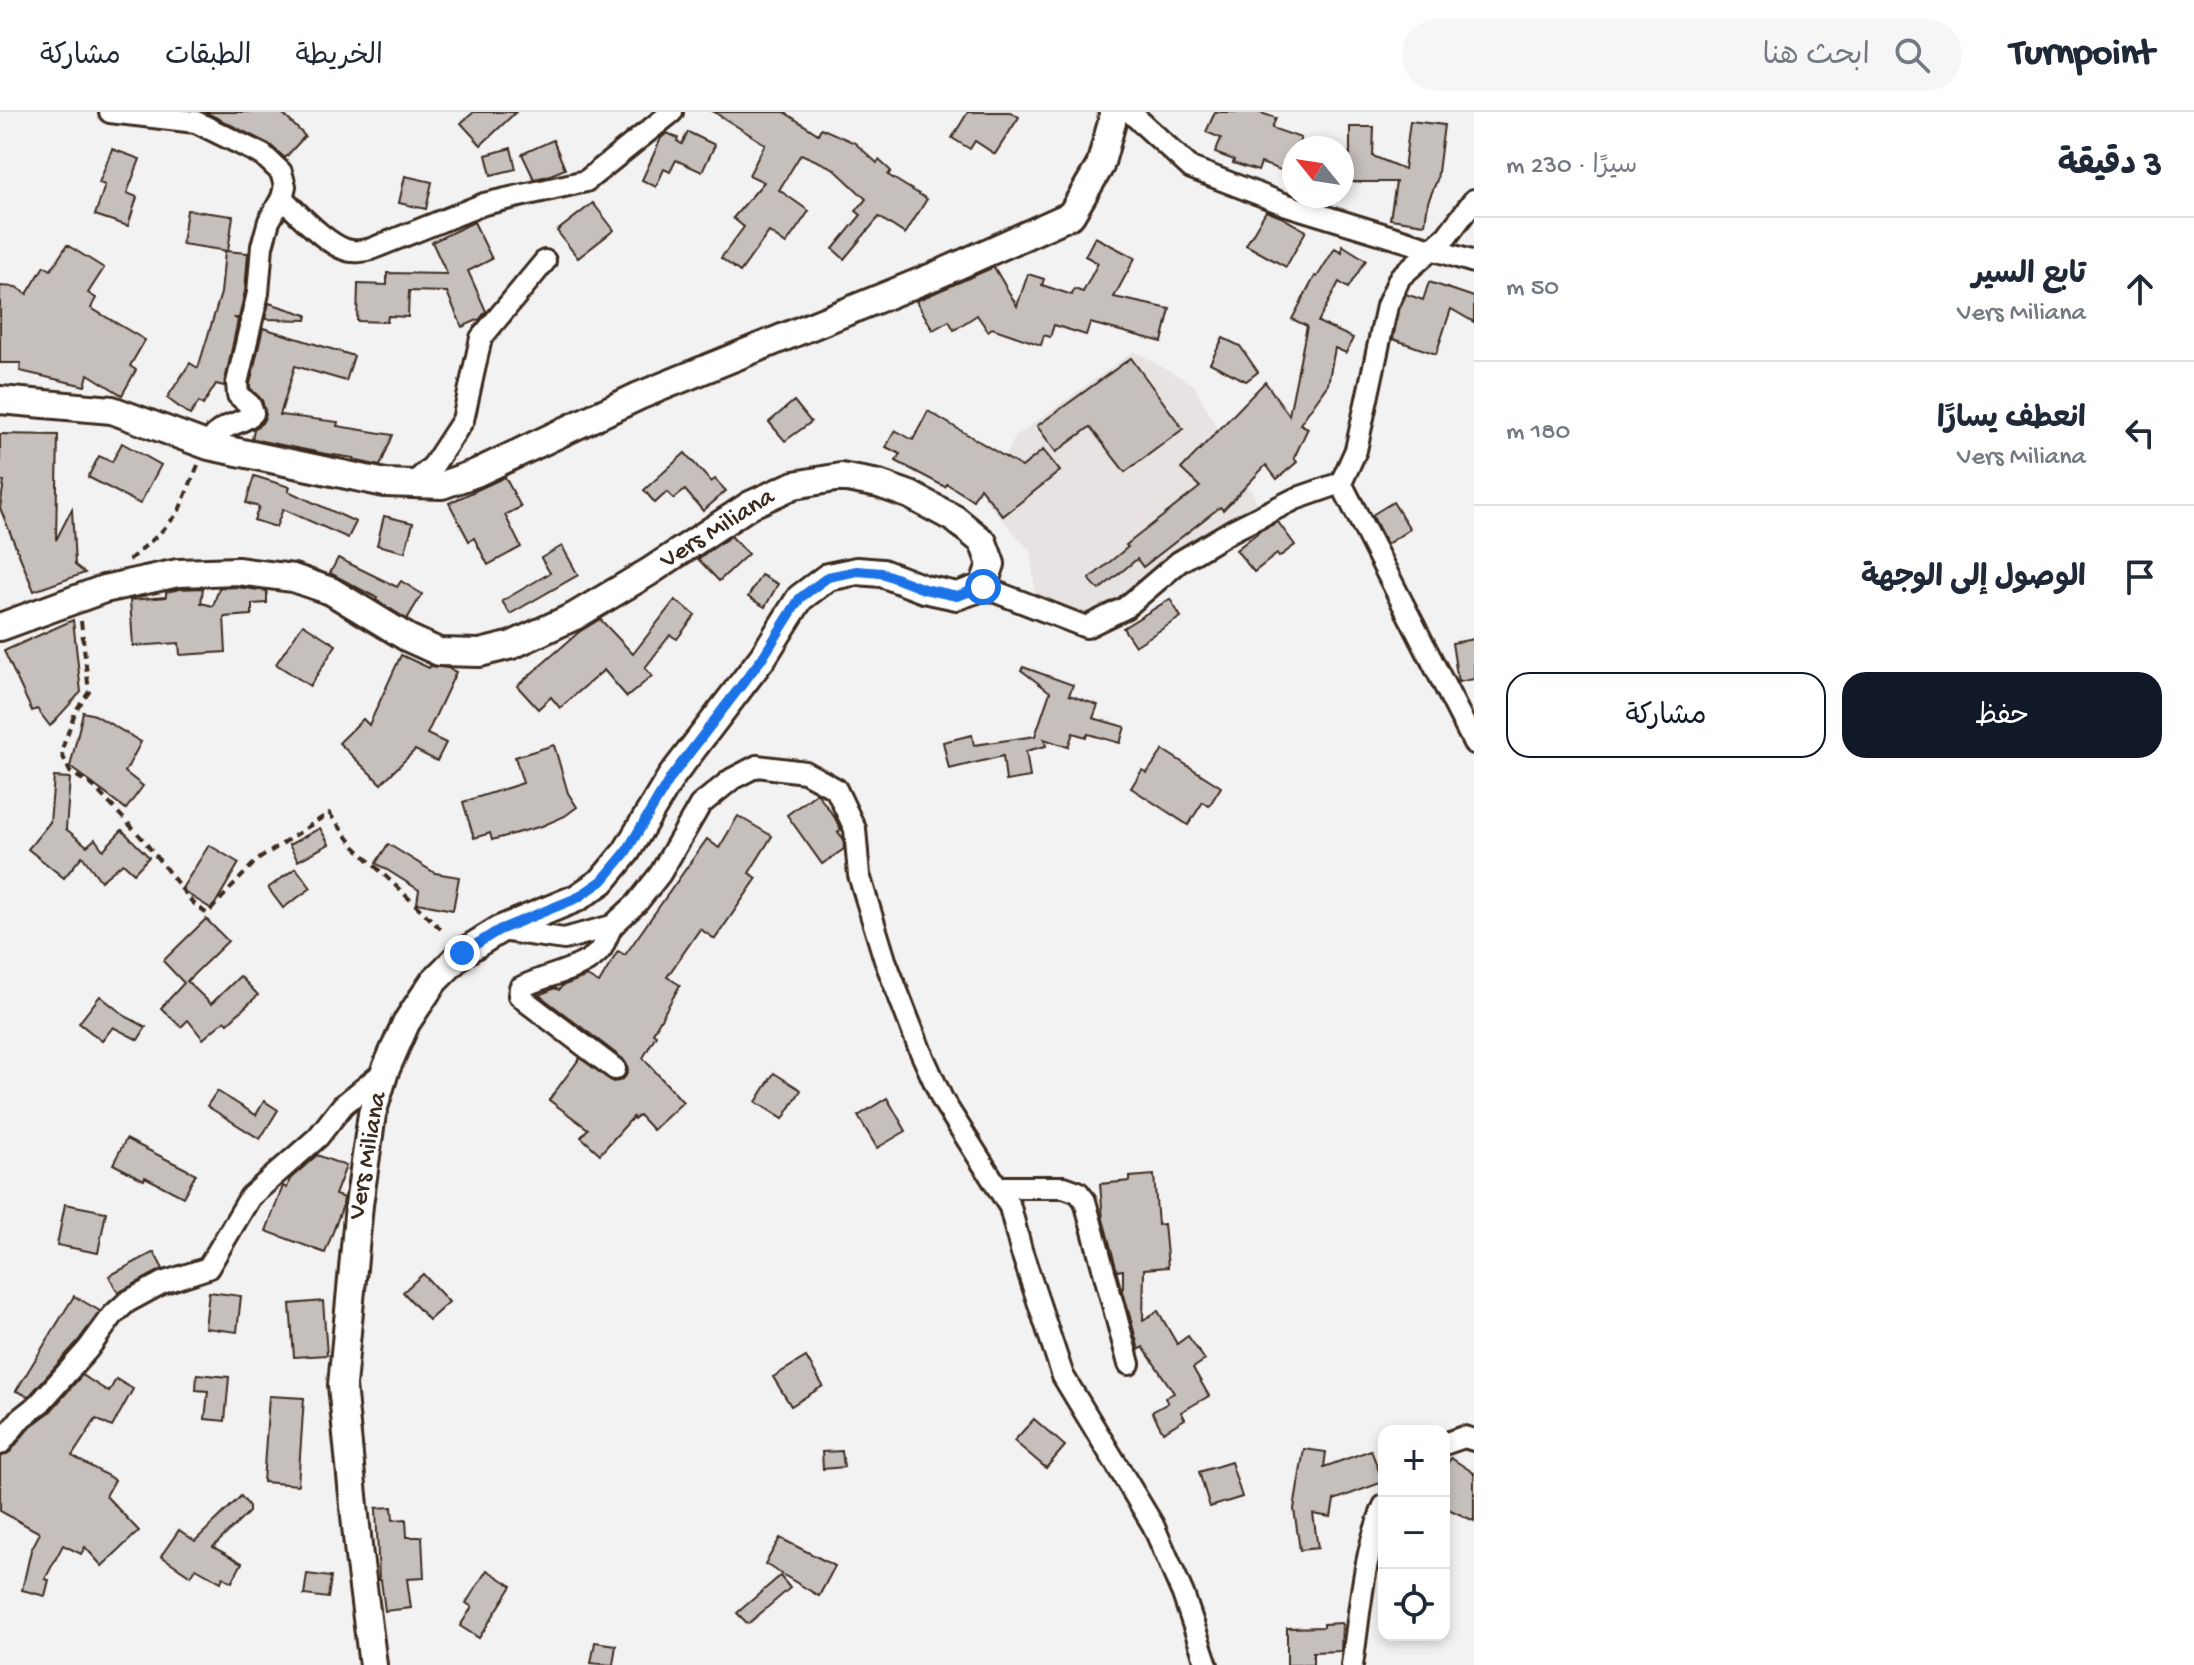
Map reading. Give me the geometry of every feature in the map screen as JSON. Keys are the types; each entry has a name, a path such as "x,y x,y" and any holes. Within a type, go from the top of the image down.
{"main road":[{"path":"0,400 112,410 209,446 385,483 442,485 476,473 639,396 937,275 1071,215 1100,166 1113,112"},
{"name":"Vers Miliana","path":"0,627 104,589 178,573 237,571 293,578 331,591 408,638 439,652 480,653 512,645 575,616 649,572 750,505 794,485 841,477 879,484 910,495 955,519 983,542 991,564 983,587 957,596 924,589 882,573 857,571 828,577 800,598 763,657 671,777 626,852 602,881 577,898 499,930 462,953 434,981 406,1023 385,1071 372,1114 359,1205 342,1385 357,1543 373,1665"}],"street":[{"path":"110,112 196,122 263,155 281,172 285,186 269,221 262,246 258,293 237,383 238,395 250,405 253,413 248,419 216,433 209,446"},
{"path":"282,198 337,246 352,252 371,249 484,204 586,181 672,112"},
{"path":"1130,112 1191,168 1284,204 1474,262"},
{"path":"983,587 1086,627 1125,608 1179,562 1233,530 1295,499 1341,483 1356,450 1387,306 1400,277 1447,236 1474,200"},
{"path":"414,483 433,466 463,420 481,338 545,261"},
{"path":"1341,483 1474,743"},
{"path":"615,1069 528,1003 519,995 520,988 588,962 600,950 612,926 637,903 660,874 700,805 732,779 757,766 805,772 836,789 855,829 859,875 885,960 920,1050 943,1101 1010,1207 1063,1376 1153,1525 1183,1594 1207,1665"},
{"path":"499,930 564,939 612,926"},
{"path":"0,1444 21,1418 40,1403 127,1302 162,1283 208,1268 250,1197 318,1137 343,1105 385,1071"},
{"path":"998,1187 1064,1187 1078,1192 1085,1201 1129,1364"},
{"path":"1450,1442 1464,1437 1474,1440"},
{"path":"1352,1665 1364,1581 1378,1519"}],"path":[{"path":"129,560 178,513 209,446"},
{"path":"80,613 89,692 76,710 61,752 70,772 93,786 141,837 192,902 207,914 256,861 329,813 355,847 445,933"}],"shaded area":[{"path":"1134,351 1194,385 1257,502 1088,618 1036,603 1031,552 984,499 1016,436"}],"building":[{"path":"205,112 281,112 305,136 285,158 269,144"},
{"path":"474,112 516,112 481,145 461,123"},
{"path":"714,112 784,112 818,134 821,128 855,143 891,171 888,175 927,199 905,234 879,217 844,259 833,249 861,215 856,211 866,199 833,168 801,154 779,190 809,211 786,244 769,232 740,272 721,258 744,227 733,218 764,182 749,175 765,144"},
{"path":"968,112 1010,112 1019,117 995,154 975,141 970,149 952,138"},
{"path":"1215,112 1258,112 1276,118 1272,128 1295,136 1282,136 1282,170 1261,163 1258,171 1215,153 1221,138 1206,132"},
{"path":"1410,121 1444,125 1437,180 1428,202 1425,224 1390,219 1396,182 1354,182 1354,136 1350,136 1350,127 1374,127 1373,156 1404,169"},
{"path":"688,132 715,145 702,172 676,160 670,172 664,169 656,187 642,180 661,138 667,133 678,138 677,141 682,144"},
{"path":"553,140 565,169 534,179 522,154"},
{"path":"511,148 516,169 491,175 486,155"},
{"path":"112,149 140,159 127,193 137,197 128,226 95,215 105,185 99,183"},
{"path":"405,176 432,182 426,209 399,203"},
{"path":"593,203 614,230 578,258 557,231"},
{"path":"187,210 233,216 228,251 182,244"},
{"path":"1266,211 1306,231 1286,267 1246,245"},
{"path":"474,222 492,259 468,271 486,311 480,319 462,327 447,292 409,291 408,317 388,316 387,322 357,321 358,284 387,285 387,273 447,274 432,242"},
{"path":"1095,237 1135,258 1114,297 1170,309 1162,342 1090,323 1086,335 1054,325 1050,337 1044,335 1041,345 992,328 988,331 977,315 954,330 949,321 933,330 916,301 994,267 1017,306 1028,274 1044,279 1042,285 1072,295 1074,289 1083,292 1098,263 1085,256"},
{"path":"67,245 104,268 88,293 96,298 91,308 145,340 130,366 136,370 122,395 88,374 85,386 20,371 21,363 0,363 0,286 16,287 27,294 44,266 51,270"},
{"path":"1342,245 1366,260 1348,288 1339,282 1318,322 1353,338 1346,353 1335,348 1328,384 1300,424 1308,428 1294,458 1297,462 1277,479 1266,465 1223,510 1220,507 1143,567 1137,559 1099,590 1089,579 1128,547 1126,545 1200,487 1181,469 1265,382 1289,415 1307,326 1292,319 1315,276 1335,248 1342,252"},
{"path":"225,251 248,253 245,291 239,318 235,318 238,320 224,386 216,384 203,405 199,402 190,415 167,398 190,363 198,368 221,293"},
{"path":"1429,282 1474,297 1474,322 1451,309 1436,354 1393,339 1406,294 1423,300"},
{"path":"269,303 307,315 306,320 265,319"},
{"path":"263,328 354,356 346,381 295,366 280,415 338,422 337,426 393,435 380,466 354,458 252,439 254,429 266,415 262,400 250,388"},
{"path":"1223,338 1240,346 1258,372 1246,381 1210,363"},
{"path":"1131,358 1183,429 1125,472 1090,427 1056,452 1037,426"},
{"path":"794,401 811,422 785,441 769,422"},
{"path":"928,411 1022,467 1043,450 1060,471 1003,516 980,488 973,500 947,484 945,487 896,461 900,454 886,447 895,430 913,440"},
{"path":"0,434 58,435 56,540 72,509 75,565 85,573 34,591 0,508 4,481 0,481"},
{"path":"122,443 161,465 140,504 88,477 99,456 112,462"},
{"path":"685,453 711,482 715,479 726,491 703,511 685,490 674,499 667,492 655,503 644,490"},
{"path":"254,476 290,487 288,491 356,522 348,538 283,509 276,527 254,520 259,507 246,503"},
{"path":"505,477 521,507 505,515 521,547 488,565 474,538 469,541 449,503"},
{"path":"1393,502 1410,529 1387,544 1372,515"},
{"path":"384,516 413,523 405,552 377,545"},
{"path":"1278,522 1295,545 1254,572 1236,550 1261,530"},
{"path":"731,536 748,554 719,581 698,559"},
{"path":"562,546 578,575 510,614 502,601 550,573 541,558"},
{"path":"338,558 397,587 401,581 422,594 407,619 377,598 330,573"},
{"path":"761,575 778,584 765,607 748,597"},
{"path":"203,588 201,603 213,606 219,588 267,591 267,603 252,604 252,615 224,617 226,652 180,655 179,643 133,646 130,600 166,597 166,592"},
{"path":"1170,599 1181,617 1135,646 1123,628"},
{"path":"675,600 695,615 677,639 670,635 645,668 652,676 627,697 604,670 560,708 551,697 538,709 517,686 579,632 600,619 633,654"},
{"path":"73,620 81,692 50,726 37,709 32,711 4,651"},
{"path":"303,624 336,645 310,686 276,664"},
{"path":"1474,639 1474,679 1458,682 1452,643"},
{"path":"401,655 429,668 448,668 456,672 427,734 446,743 437,761 415,750 381,784 339,743 363,719 369,725"},
{"path":"1023,667 1073,685 1069,695 1098,705 1093,718 1125,727 1120,743 1073,733 1068,747 1044,739 1046,746 1026,751 1030,777 1006,781 1003,756 949,769 943,742 972,735 974,745 1035,736 1050,692 1021,670"},
{"path":"83,712 95,715 141,742 125,772 143,786 126,809 70,767"},
{"path":"554,745 568,793 577,807 542,826 492,840 490,833 474,838 463,802 523,783 515,757"},
{"path":"1163,750 1221,787 1209,806 1203,802 1188,825 1131,788 1142,770 1147,773"},
{"path":"54,777 70,778 66,829 87,846 95,839 103,850 122,830 149,857 134,873 123,863 101,881 82,856 64,878 28,849 50,822"},
{"path":"817,793 841,830 838,832 843,838 844,849 822,864 787,815"},
{"path":"738,816 772,836 749,873 757,878 715,939 700,929 667,977 680,985 643,1058 683,1102 653,1130 639,1115 633,1117 600,1154 581,1137 588,1129 549,1100 580,1058 613,1082 625,1077 627,1065 539,995 555,988 559,990 587,976 599,983 618,951 625,955 707,839 719,848"},
{"path":"320,828 329,844 298,861 289,845"},
{"path":"388,844 435,873 459,877 453,910 417,903 419,890 376,863"},
{"path":"209,845 239,863 212,909 181,890"},
{"path":"296,868 311,888 283,908 268,888"},
{"path":"206,919 228,941 187,981 211,1004 240,976 258,995 228,1023 225,1020 203,1039 188,1020 181,1027 161,1008 184,983 163,961"},
{"path":"100,996 125,1016 146,1027 138,1040 113,1027 102,1041 79,1023"},
{"path":"774,1073 801,1090 783,1119 756,1102"},
{"path":"217,1091 256,1115 264,1101 278,1110 260,1139 207,1106"},
{"path":"887,1098 906,1131 877,1148 858,1116"},
{"path":"126,1139 196,1174 183,1197 113,1164"},
{"path":"317,1155 346,1166 335,1195 344,1198 343,1205 325,1253 266,1231 283,1186 287,1188 290,1179"},
{"path":"1154,1175 1158,1225 1164,1224 1168,1267 1144,1269 1143,1320 1158,1311 1177,1344 1188,1336 1205,1360 1193,1368 1209,1396 1181,1412 1185,1419 1163,1432 1152,1412 1168,1403 1165,1398 1174,1393 1143,1347 1139,1350 1123,1291 1123,1270 1117,1271 1103,1219 1100,1184"},
{"path":"65,1204 106,1212 98,1253 57,1245"},
{"path":"154,1252 163,1269 118,1293 109,1276"},
{"path":"423,1274 449,1302 429,1320 403,1292"},
{"path":"209,1292 241,1296 237,1332 205,1328"},
{"path":"74,1296 100,1311 31,1394 28,1396 16,1391"},
{"path":"323,1301 327,1355 294,1357 290,1304"},
{"path":"806,1357 823,1386 791,1406 773,1377"},
{"path":"197,1374 229,1377 225,1421 205,1419 208,1391 196,1390"},
{"path":"82,1375 109,1392 116,1379 133,1389 112,1427 96,1419 72,1456 115,1480 106,1496 139,1531 102,1566 85,1547 81,1554 63,1545 45,1579 49,1580 45,1596 22,1590 31,1550 40,1533 0,1511 0,1457 10,1452 30,1427 50,1412"},
{"path":"269,1396 304,1398 298,1485 263,1482"},
{"path":"1034,1419 1065,1446 1046,1468 1014,1441"},
{"path":"1304,1449 1326,1452 1324,1467 1371,1450 1378,1469 1378,1484 1334,1500 1331,1517 1313,1514 1318,1548 1300,1550 1294,1509"},
{"path":"842,1451 844,1467 823,1469 822,1452"},
{"path":"1450,1460 1474,1473 1474,1521 1450,1510"},
{"path":"1231,1462 1242,1497 1210,1507 1199,1472"},
{"path":"241,1496 249,1506 249,1512 213,1547 242,1563 232,1582 223,1577 221,1582 196,1568 191,1576 161,1556 179,1530 195,1541"},
{"path":"392,1507 393,1520 406,1519 407,1537 422,1537 424,1578 407,1579 411,1608 385,1611 379,1580 376,1508"},
{"path":"780,1538 835,1566 819,1596 765,1564"},
{"path":"487,1570 512,1586 479,1638 460,1626 472,1607 466,1603"},
{"path":"307,1574 331,1577 328,1598 304,1595"},
{"path":"780,1576 790,1588 748,1624 737,1613"},
{"path":"1342,1623 1341,1651 1313,1652 1313,1665 1287,1665 1287,1628"},
{"path":"595,1642 616,1645 613,1665 591,1663"}],"route":[{"path":"462,953 499,930 577,898 602,881 626,852 696,742 763,657 800,598 828,577 857,571 882,573 924,589 957,596 983,587"}]}
